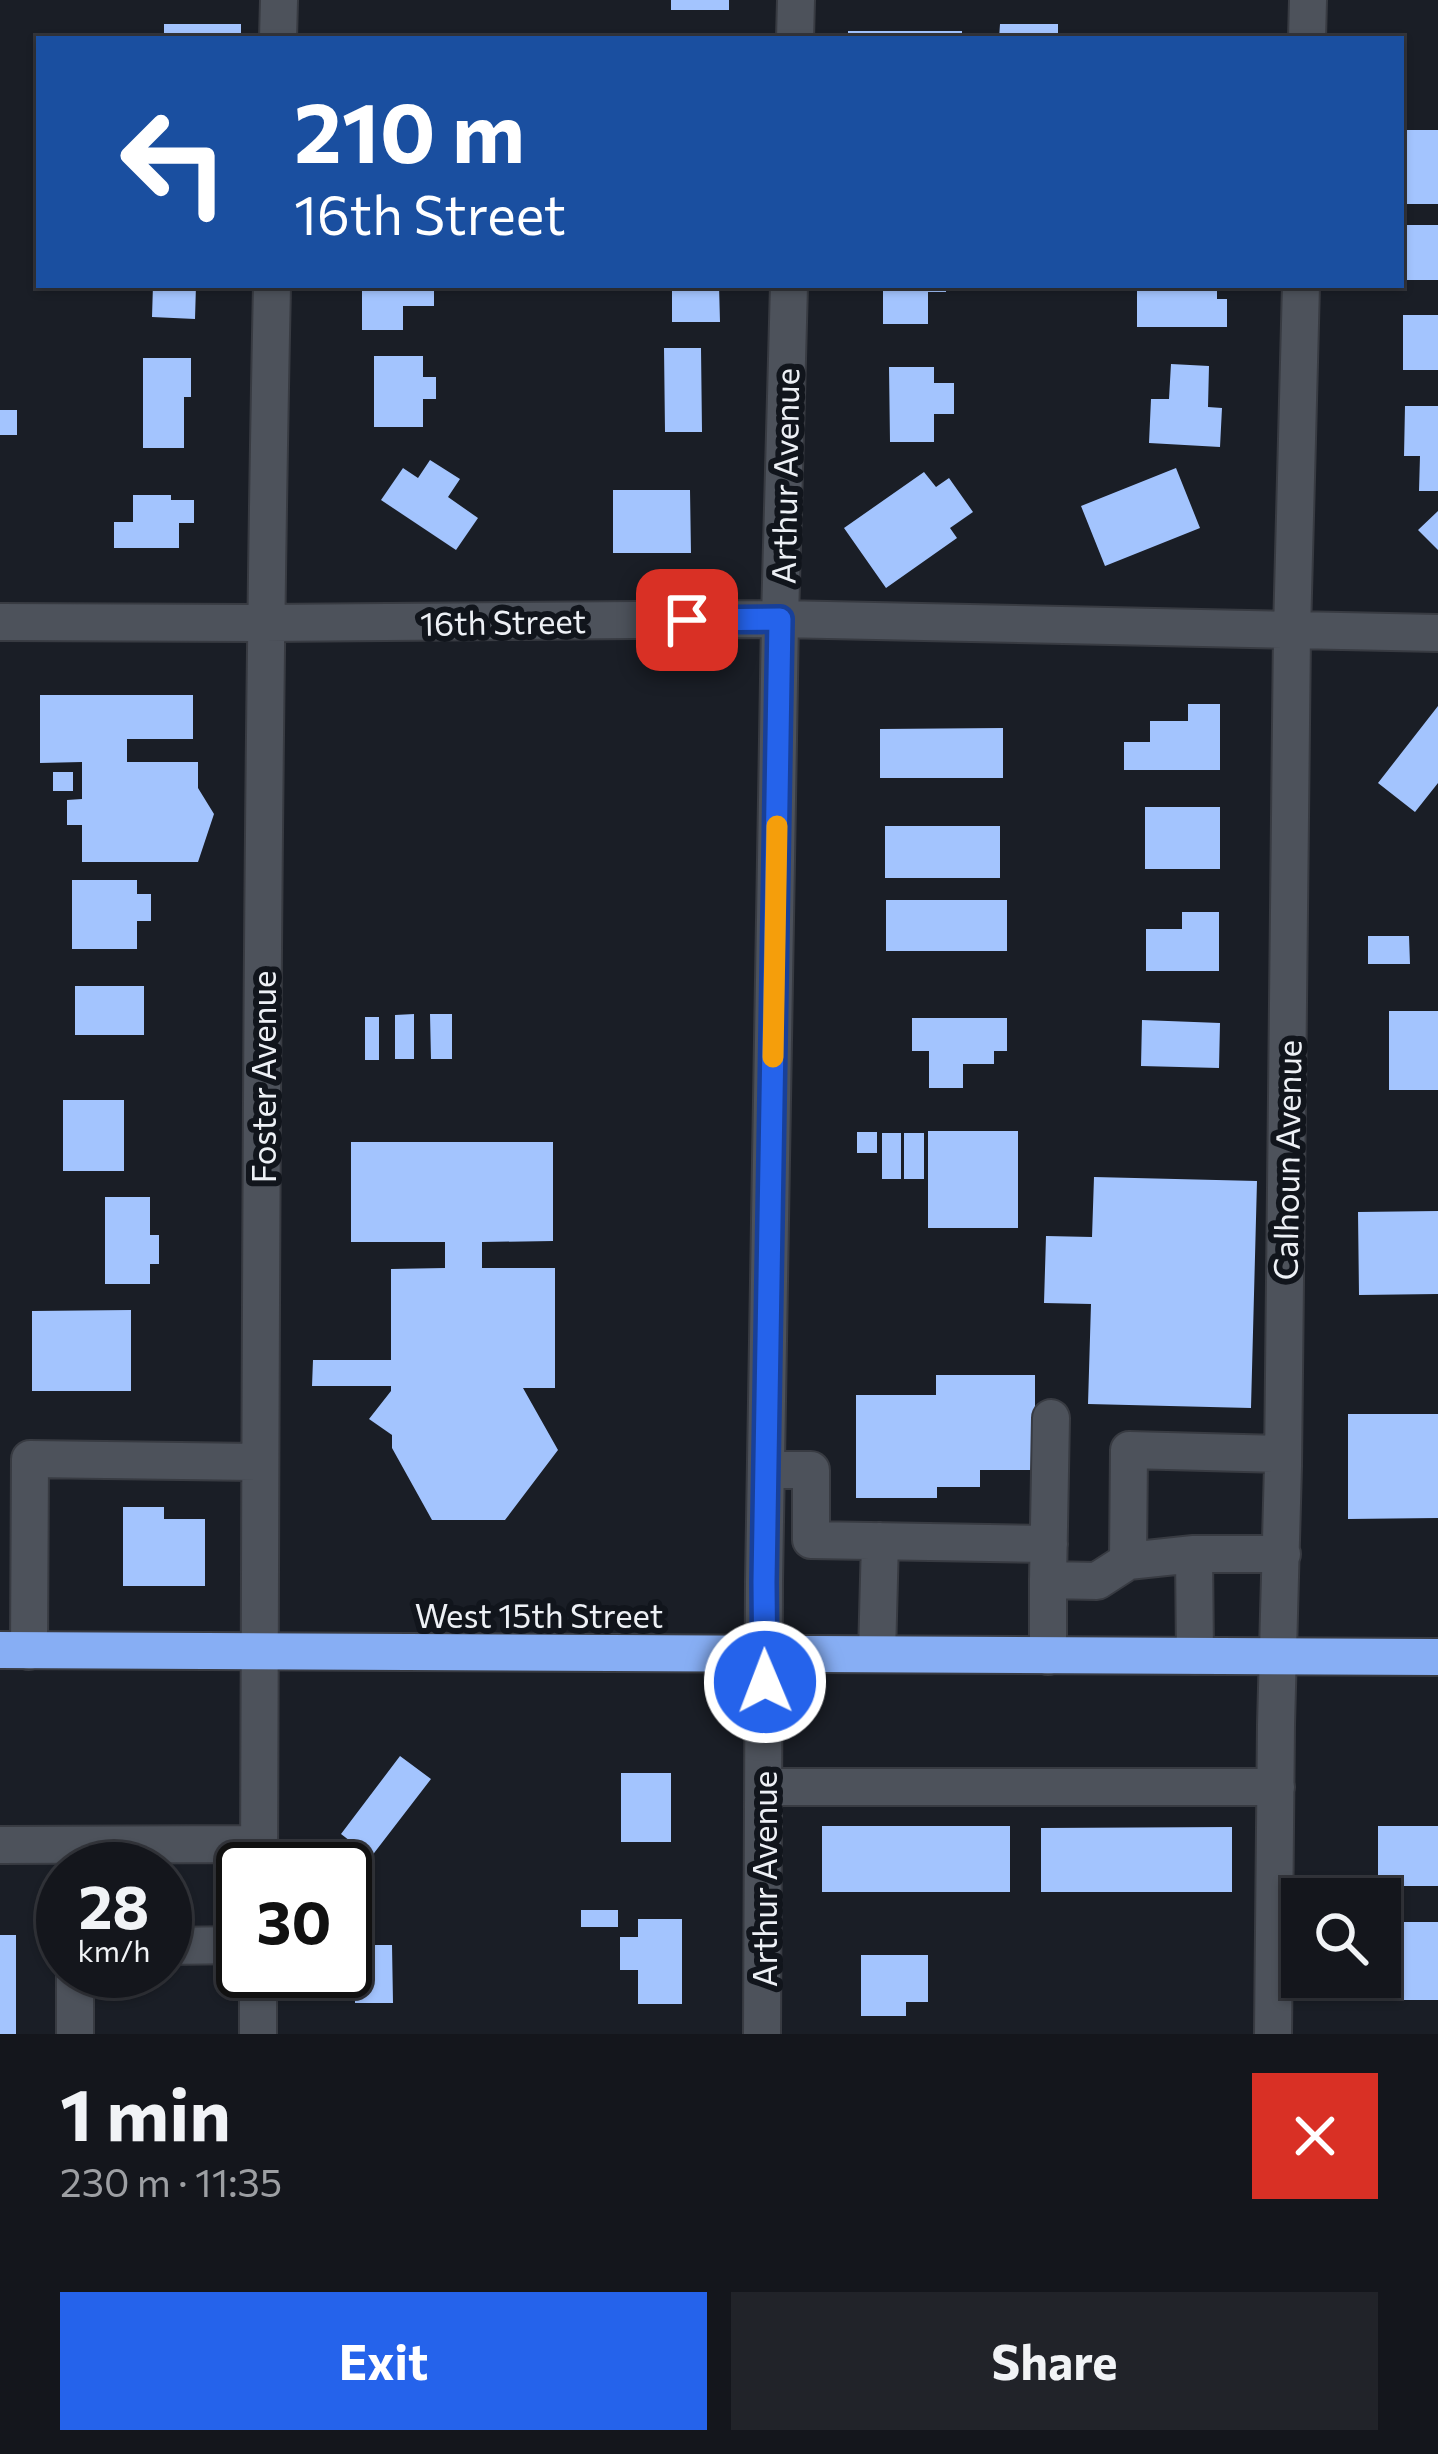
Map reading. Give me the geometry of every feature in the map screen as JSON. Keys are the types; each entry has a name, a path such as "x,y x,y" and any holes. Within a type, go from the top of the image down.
{"highway":[{"name":"West 15th Street","path":"14,1650 1438,1658"}],"street":[{"path":"278,0 278,36"},
{"path":"795,36 796,0"},
{"path":"1307,36 1308,0"},
{"name":"Foster Avenue","path":"259,1842 265,623 272,288"},
{"name":"Arthur Avenue","path":"762,2034 766,1470 789,288"},
{"name":"Calhoun Avenue","path":"1273,2034 1301,288"},
{"name":"16th Street","path":"0,622 780,619 1438,633"},
{"path":"1048,1656 1051,1418"},
{"path":"1128,1561 1130,1450 1283,1454"},
{"path":"14,1650 15,1491 30,1459 259,1462"},
{"path":"766,1470 811,1470 811,1540 880,1541 1048,1562 1096,1581 1128,1561 1194,1554 1282,1554"},
{"path":"877,1654 880,1541"},
{"path":"1194,1554 1195,1656"},
{"path":"764,1787 1276,1787"},
{"path":"0,1845 216,1855"},
{"path":"74,2034 75,1998"},
{"path":"258,1998 258,2034"}],"building":[{"path":"671,0 729,0 729,10 671,10"},
{"path":"164,24 241,24 241,36 164,36"},
{"path":"1000,24 1058,24 1058,36 999,36"},
{"path":"848,31 962,31 962,36 848,36"},
{"path":"1404,130 1438,130 1438,204 1404,204"},
{"path":"1404,225 1438,225 1438,280 1404,280"},
{"path":"153,288 196,288 195,319 152,317"},
{"path":"362,288 434,288 434,306 403,306 403,330 362,330"},
{"path":"672,288 719,288 720,322 672,322"},
{"path":"883,288 946,288 946,292 928,292 928,324 883,324"},
{"path":"1137,288 1217,288 1217,299 1227,299 1227,327 1137,327"},
{"path":"1403,315 1438,315 1438,370 1403,370"},
{"path":"664,348 701,348 702,432 665,432"},
{"path":"374,356 423,356 423,377 436,377 436,399 423,399 423,427 374,427"},
{"path":"143,358 191,358 191,397 184,397 184,448 143,448"},
{"path":"1171,364 1209,366 1208,407 1222,408 1220,447 1149,443 1151,399 1169,399"},
{"path":"889,367 934,367 934,383 954,383 954,414 934,414 934,442 890,442"},
{"path":"1405,406 1438,406 1438,491 1419,491 1420,456 1404,456"},
{"path":"0,410 17,410 17,435 0,435"},
{"path":"430,460 460,479 448,497 478,518 456,550 381,500 403,468 418,478"},
{"path":"1176,468 1200,528 1105,566 1081,506"},
{"path":"924,472 936,487 949,478 973,512 950,528 957,538 886,588 844,528"},
{"path":"613,490 690,490 691,553 613,553"},
{"path":"133,495 194,500 194,523 179,523 179,548 114,548 114,522 133,522"},
{"path":"1438,511 1438,550 1418,530"},
{"path":"40,695 193,695 193,739 127,739 127,762 198,762 198,788 214,814 198,862 82,862 82,825 67,825 67,800 82,799 82,762 40,763"},
{"path":"1188,704 1220,704 1220,770 1124,770 1124,742 1150,742 1150,721 1188,721"},
{"path":"1438,706 1438,783 1415,812 1378,783"},
{"path":"1003,728 1003,778 880,778 880,729"},
{"path":"53,772 73,772 73,791 53,791"},
{"path":"1145,807 1220,807 1220,869 1145,869"},
{"path":"885,826 1000,826 1000,878 885,878"},
{"path":"72,880 137,880 137,894 151,894 151,921 137,921 137,949 72,949"},
{"path":"886,900 1007,900 1007,951 886,951"},
{"path":"1182,912 1219,912 1219,971 1146,971 1146,929 1182,929"},
{"path":"1368,936 1409,936 1410,964 1368,964"},
{"path":"75,986 144,986 144,1035 75,1035"},
{"path":"1389,1011 1438,1011 1438,1090 1389,1090"},
{"path":"414,1014 414,1059 395,1059 395,1015"},
{"path":"430,1014 452,1014 452,1059 431,1059"},
{"path":"365,1017 379,1017 379,1060 365,1060"},
{"path":"912,1018 1007,1018 1007,1051 994,1051 994,1064 963,1064 963,1088 929,1088 929,1051 912,1051"},
{"path":"1142,1020 1220,1023 1219,1068 1141,1066"},
{"path":"63,1100 124,1100 124,1171 63,1171"},
{"path":"928,1131 1018,1131 1018,1228 928,1228"},
{"path":"857,1132 877,1132 877,1153 857,1153"},
{"path":"882,1133 901,1133 901,1179 882,1179"},
{"path":"904,1133 924,1133 924,1179 904,1179"},
{"path":"351,1142 553,1142 553,1241 482,1242 482,1268 555,1268 555,1388 523,1388 558,1450 505,1520 432,1520 392,1448 392,1435 369,1419 391,1386 312,1386 313,1360 391,1360 391,1269 445,1268 445,1242 351,1242"},
{"path":"1094,1177 1257,1181 1251,1408 1088,1404 1091,1304 1044,1303 1046,1236 1092,1237"},
{"path":"105,1197 150,1197 150,1235 159,1235 159,1264 150,1264 150,1284 105,1284"},
{"path":"1438,1211 1438,1294 1359,1295 1358,1212"},
{"path":"131,1310 131,1391 32,1391 32,1311"},
{"path":"936,1375 1035,1375 1035,1470 980,1470 980,1487 937,1487 937,1498 856,1498 856,1395 936,1395"},
{"path":"1348,1414 1438,1414 1438,1518 1348,1519"},
{"path":"123,1507 164,1507 164,1519 205,1519 205,1586 123,1586"},
{"path":"400,1756 431,1779 372,1856 372,1842 351,1842 341,1834"},
{"path":"621,1773 671,1773 671,1842 621,1842"},
{"path":"822,1826 1010,1826 1010,1892 822,1892"},
{"path":"1378,1826 1438,1826 1438,1886 1401,1886 1401,1878 1378,1878"},
{"path":"1232,1827 1232,1892 1041,1892 1041,1828"},
{"path":"581,1910 618,1910 618,1927 581,1927"},
{"path":"638,1919 682,1919 682,2004 638,2004 638,1970 620,1970 620,1937 638,1937"},
{"path":"1401,1922 1438,1922 1438,2000 1354,2000 1401,1998"},
{"path":"0,1935 16,1935 16,2034 0,2034"},
{"path":"372,1945 392,1945 393,2003 355,2003 355,1998 372,1998"},
{"path":"861,1955 928,1955 928,2002 906,2002 906,2016 861,2016"}],"slow traffic":[{"path":"773,1057 777,826"}],"route":[{"path":"687,620 780,619 765,1682"}]}
